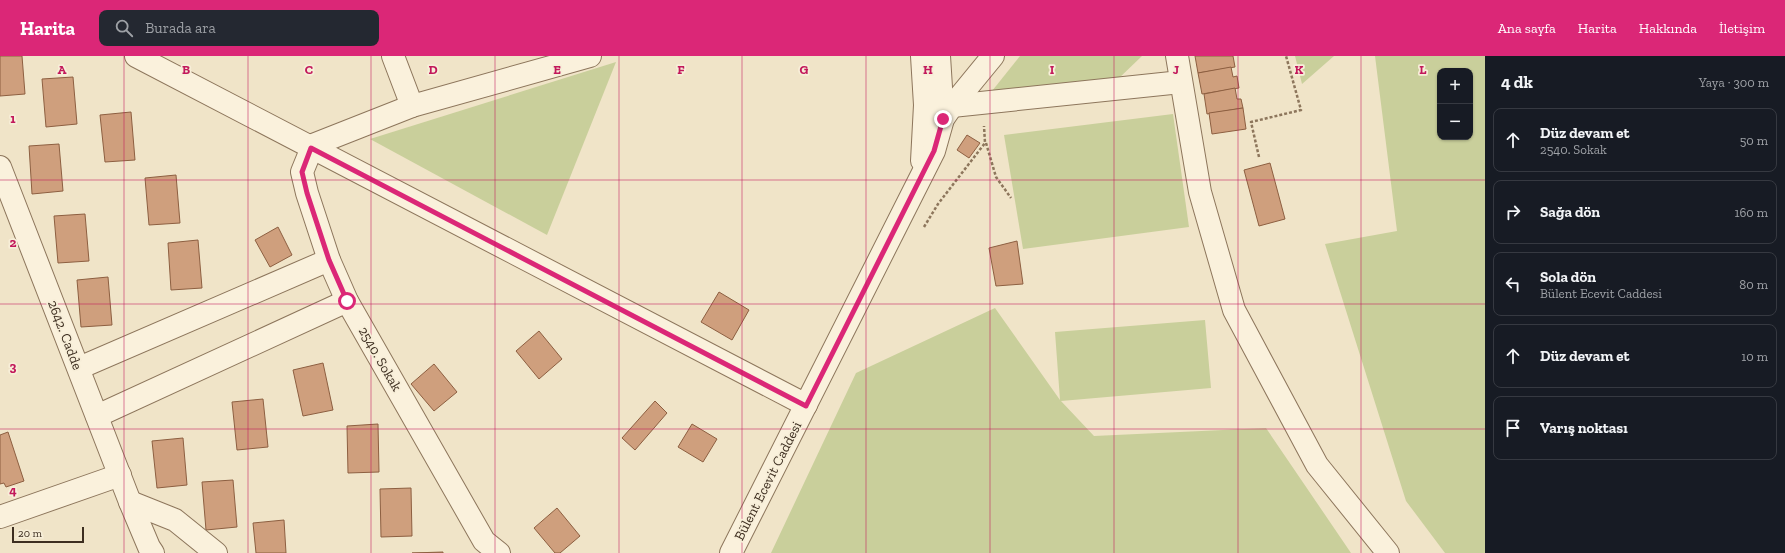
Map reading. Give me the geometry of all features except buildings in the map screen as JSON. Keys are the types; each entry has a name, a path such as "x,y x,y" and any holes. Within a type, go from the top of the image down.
{"street":[{"path":"393,56 412,106"},
{"path":"311,148 313,145 412,106 590,56"},
{"path":"900,218 922,161 925,105 922,56"},
{"path":"939,56 948,112"},
{"path":"948,112 993,56"},
{"path":"1177,56 1200,192 1234,310 1317,465 1388,553"},
{"path":"144,58 311,148 806,406"},
{"path":"948,112 1181,82"},
{"name":"Bülent Ecevit Caddesi","path":"731,553 934,151 948,112"},
{"name":"2540. Sokak","path":"311,148 302,172 307,193 329,260 347,301 484,541 499,553"},
{"name":"2642. Cadde","path":"0,167 130,502 153,553"},
{"path":"78,368 329,260"},
{"path":"97,416 347,301"},
{"path":"0,517 120,475"},
{"path":"130,502 175,520 216,553"}],"path":[{"path":"1259,157 1251,122 1301,110 1286,56"},
{"path":"985,143 996,177 1011,198"}],"green space":[{"path":"1020,56 1142,56 1116,81 992,91"},
{"path":"1295,56 1334,56 1302,84"},
{"path":"1375,56 1485,56 1485,553 1445,553 1406,501 1325,244 1397,231"},
{"path":"616,62 547,235 370,139"},
{"path":"1173,114 1189,227 1023,249 1004,135"},
{"path":"995,308 1060,400 1055,332 1205,320 1211,388 1061,401 1094,436 1266,428 1351,553 771,553 856,373"}],"route":[{"path":"347,301 329,260 307,193 302,172 311,148 806,406 934,151 943,119"}]}
